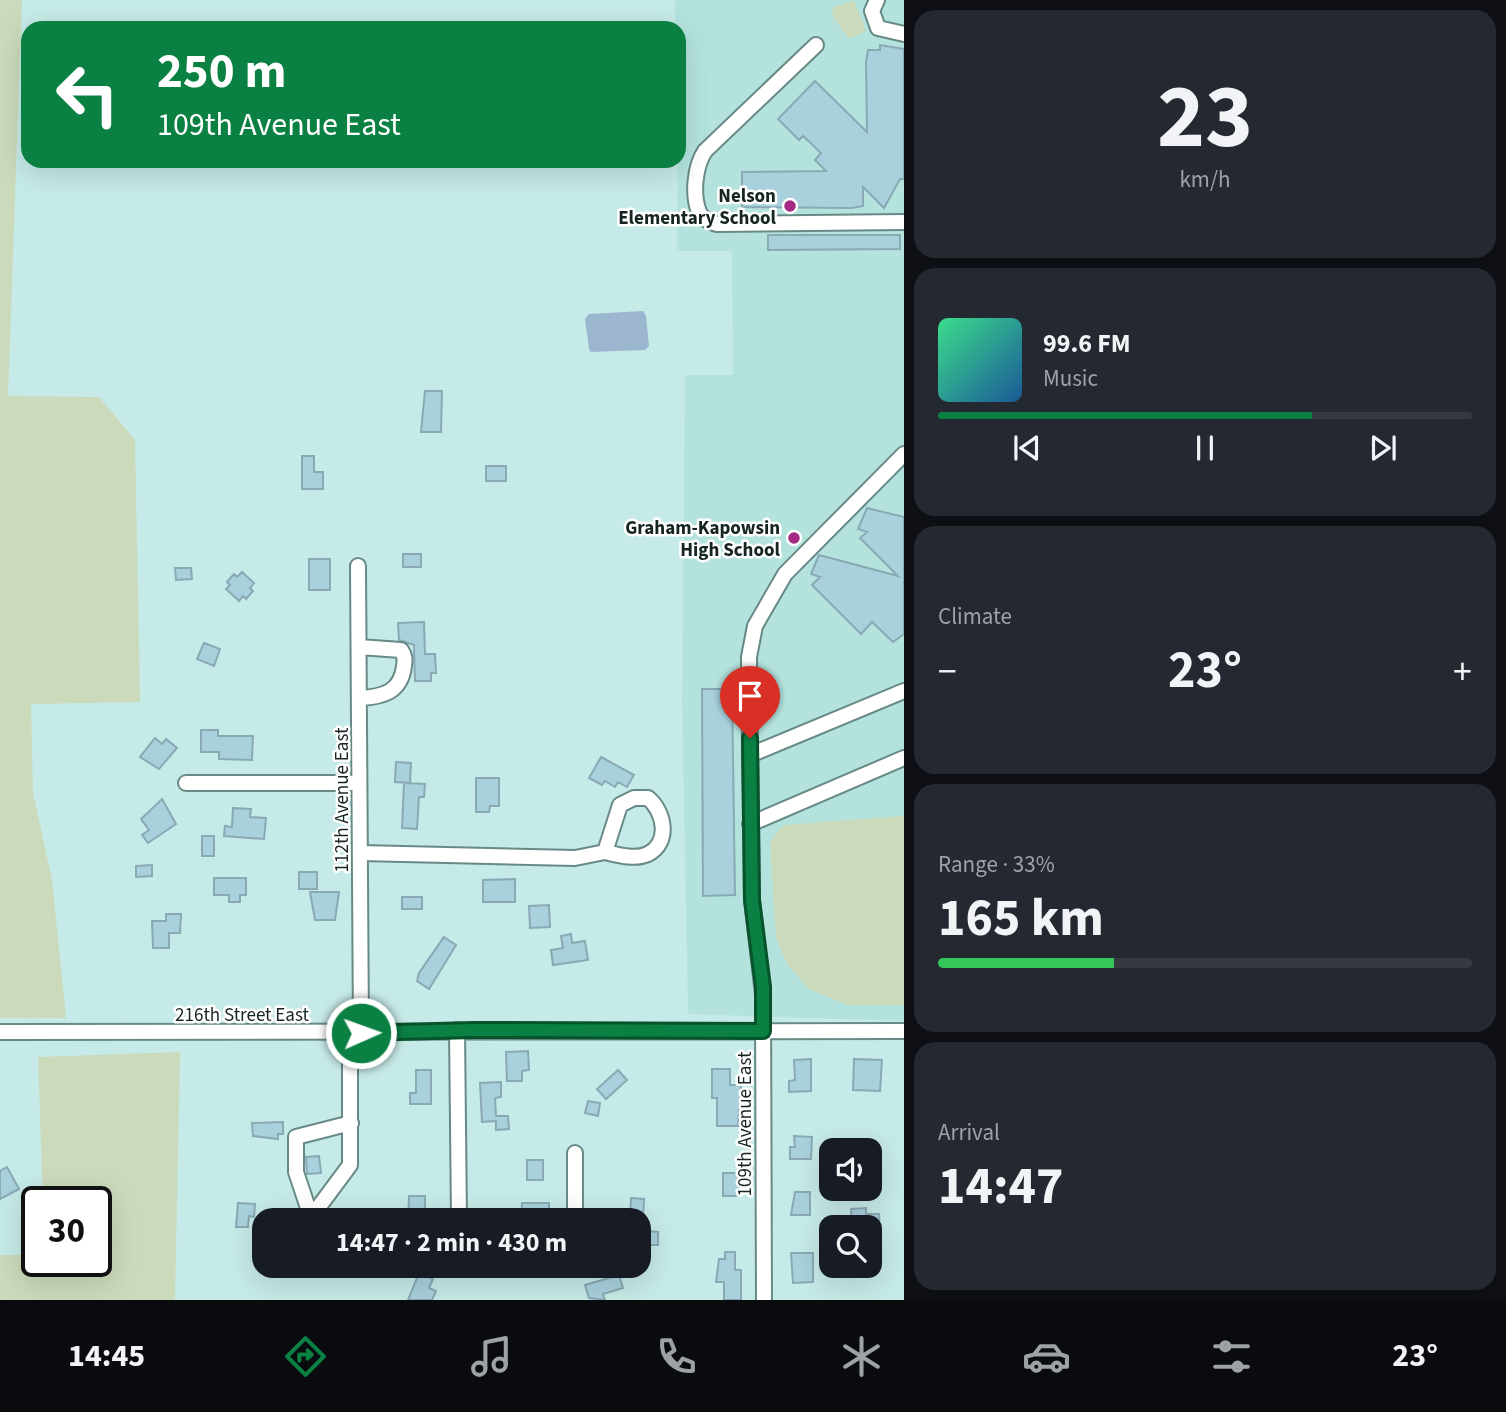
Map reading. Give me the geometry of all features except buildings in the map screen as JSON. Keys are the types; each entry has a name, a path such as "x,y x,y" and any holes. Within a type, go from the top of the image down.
{"street":[{"path":"877,0 872,11 878,28 904,34"},
{"path":"816,45 705,151 697,162 699,212 705,220 717,225 904,222"},
{"name":"109th Avenue East","path":"764,1300 763,987 752,900 749,656 754,626 767,600 785,574 904,454"},
{"name":"112th Avenue East","path":"318,1208 350,1165 350,1060 361,1033 359,566"},
{"path":"359,647 401,650 405,660 402,680 396,688 378,697 360,698"},
{"path":"750,755 904,691"},
{"path":"750,824 904,758"},
{"path":"187,783 359,783"},
{"path":"360,853 524,859 575,858 605,852 633,857 648,854 659,844 664,829 654,803 648,798 634,798 620,805 605,852"},
{"path":"457,1030 459,1208"},
{"name":"216th Street East","path":"0,1032 904,1031"},
{"path":"307,1208 296,1172 296,1137 351,1123"},
{"path":"575,1153 575,1208"}],"shaded area":[{"path":"0,0 22,0 8,396 99,397 135,440 140,702 31,704 33,793 52,880 66,1018 0,1018"},
{"name":"Graham-Kapowsin High School","path":"675,0 904,0 904,1021 688,1014 682,700 685,375 733,375 732,251 677,251 678,168 686,168 686,21 675,21"},
{"path":"854,0 866,31 849,39 833,17 832,8"},
{"path":"904,816 904,1005 848,1005 809,989 787,964 776,937 770,842 783,825"},
{"path":"180,1052 175,1300 0,1300 0,1255 21,1255 21,1277 112,1277 112,1186 42,1186 38,1057"}],"water":[{"path":"643,311 646,316 649,346 645,350 591,352 585,319 589,314"}],"place":[{"name":"Nelson Elementary School","path":"790,206"},
{"name":"Graham-Kapowsin High School","path":"794,538"}],"route":[{"path":"361,1033 597,1029 763,1031 763,987 752,900 750,738"}]}
